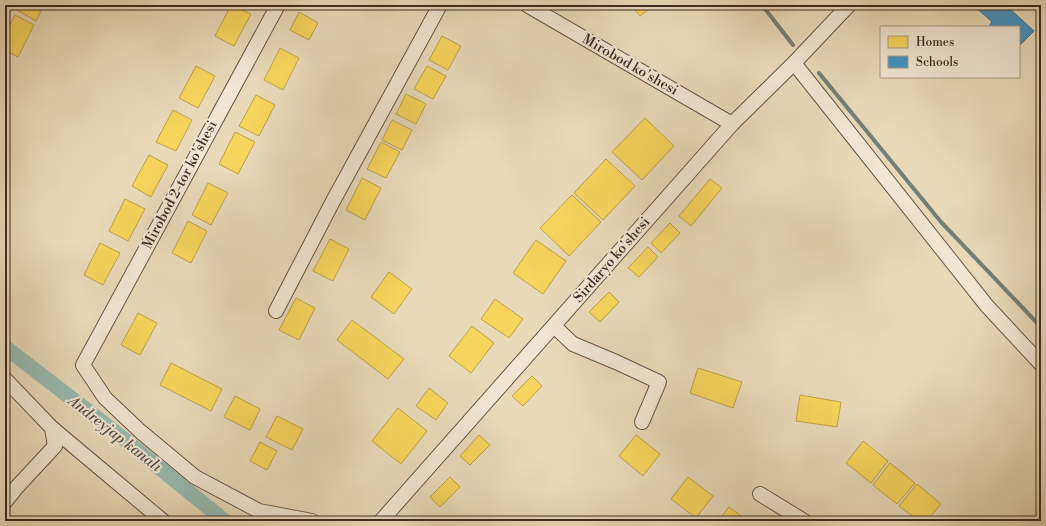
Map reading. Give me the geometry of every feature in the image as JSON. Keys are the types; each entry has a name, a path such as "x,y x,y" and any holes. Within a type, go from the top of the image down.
{"street":[{"name":"Mirobod 2-tor ko'shesi","path":"278,5 83,365 105,398 141,432 195,477 259,511 312,521"},
{"path":"276,311 332,203 440,5"},
{"name":"Mirobod ko'shesi","path":"528,5 732,124"},
{"name":"Sirdaryo ko'shesi","path":"381,521 732,124 794,64 849,5"},
{"path":"794,64 986,306 1041,364"},
{"path":"554,326 573,344 659,382 642,422"},
{"path":"5,379 52,428 163,521"},
{"path":"5,502 55,446 52,428"},
{"path":"760,494 804,521"}],"building: Homes":[{"path":"20,5 44,5 36,21 17,10"},
{"path":"231,5 251,14 234,46 215,36"},
{"path":"631,5 654,5 640,16"},
{"path":"299,12 318,23 309,40 290,30"},
{"path":"15,15 34,25 18,57 5,50 5,34"},
{"path":"442,36 461,46 448,70 429,60"},
{"path":"280,48 299,58 283,90 264,80"},
{"path":"196,66 215,76 198,108 179,98"},
{"path":"427,66 446,76 433,99 414,89"},
{"path":"406,94 426,104 416,124 396,114"},
{"path":"256,95 275,105 259,136 239,126"},
{"path":"173,110 192,120 176,151 156,142"},
{"path":"645,118 674,146 642,180 612,152"},
{"path":"392,120 412,130 402,150 382,140"},
{"path":"235,132 255,142 238,174 219,164"},
{"path":"381,142 400,152 386,178 367,169"},
{"path":"149,155 168,165 151,197 132,186"},
{"path":"606,159 635,186 603,220 574,193"},
{"path":"362,178 381,188 365,220 346,210"},
{"path":"710,179 722,188 691,226 679,216"},
{"path":"208,183 228,193 211,225 192,215"},
{"path":"572,195 601,222 569,256 540,228"},
{"path":"125,199 145,209 128,241 109,231"},
{"path":"188,221 207,231 191,263 172,253"},
{"path":"670,223 680,233 661,253 651,243"},
{"path":"330,239 349,249 333,281 313,271"},
{"path":"536,240 566,261 543,294 513,273"},
{"path":"100,243 120,253 103,285 84,275"},
{"path":"648,247 658,257 639,277 628,268"},
{"path":"389,272 412,289 394,314 371,297"},
{"path":"609,292 619,302 600,322 589,312"},
{"path":"296,298 315,308 299,340 279,330"},
{"path":"495,299 523,319 509,338 481,319"},
{"path":"138,313 157,323 140,355 121,345"},
{"path":"352,320 404,359 388,379 337,340"},
{"path":"472,326 494,343 471,373 449,356"},
{"path":"171,363 222,389 211,411 160,385"},
{"path":"698,368 742,382 733,408 690,393"},
{"path":"532,376 542,386 523,406 512,396"},
{"path":"429,388 448,403 436,420 416,406"},
{"path":"800,395 841,402 837,427 796,421"},
{"path":"235,396 260,409 250,430 224,417"},
{"path":"398,408 427,431 401,464 372,441"},
{"path":"277,416 303,429 292,450 266,437"},
{"path":"479,435 490,445 470,465 460,456"},
{"path":"636,435 660,454 643,476 619,456"},
{"path":"863,441 888,461 871,483 846,463"},
{"path":"260,442 277,451 267,470 250,461"},
{"path":"890,463 915,483 897,504 873,485"},
{"path":"450,477 460,487 440,507 430,497"},
{"path":"688,477 713,496 696,518 671,499"},
{"path":"917,484 941,504 927,521 919,521 899,506"},
{"path":"729,507 748,521 718,521"}],"building: Schools":[{"path":"973,5 1012,5 1009,8 1034,31 1020,45 1020,26 989,26 992,22"}],"waterway":[{"path":"762,5 793,45"},
{"path":"819,73 941,222 1041,327"},
{"name":"Andreyjap kanalı","path":"5,347 115,432 225,521"}]}
